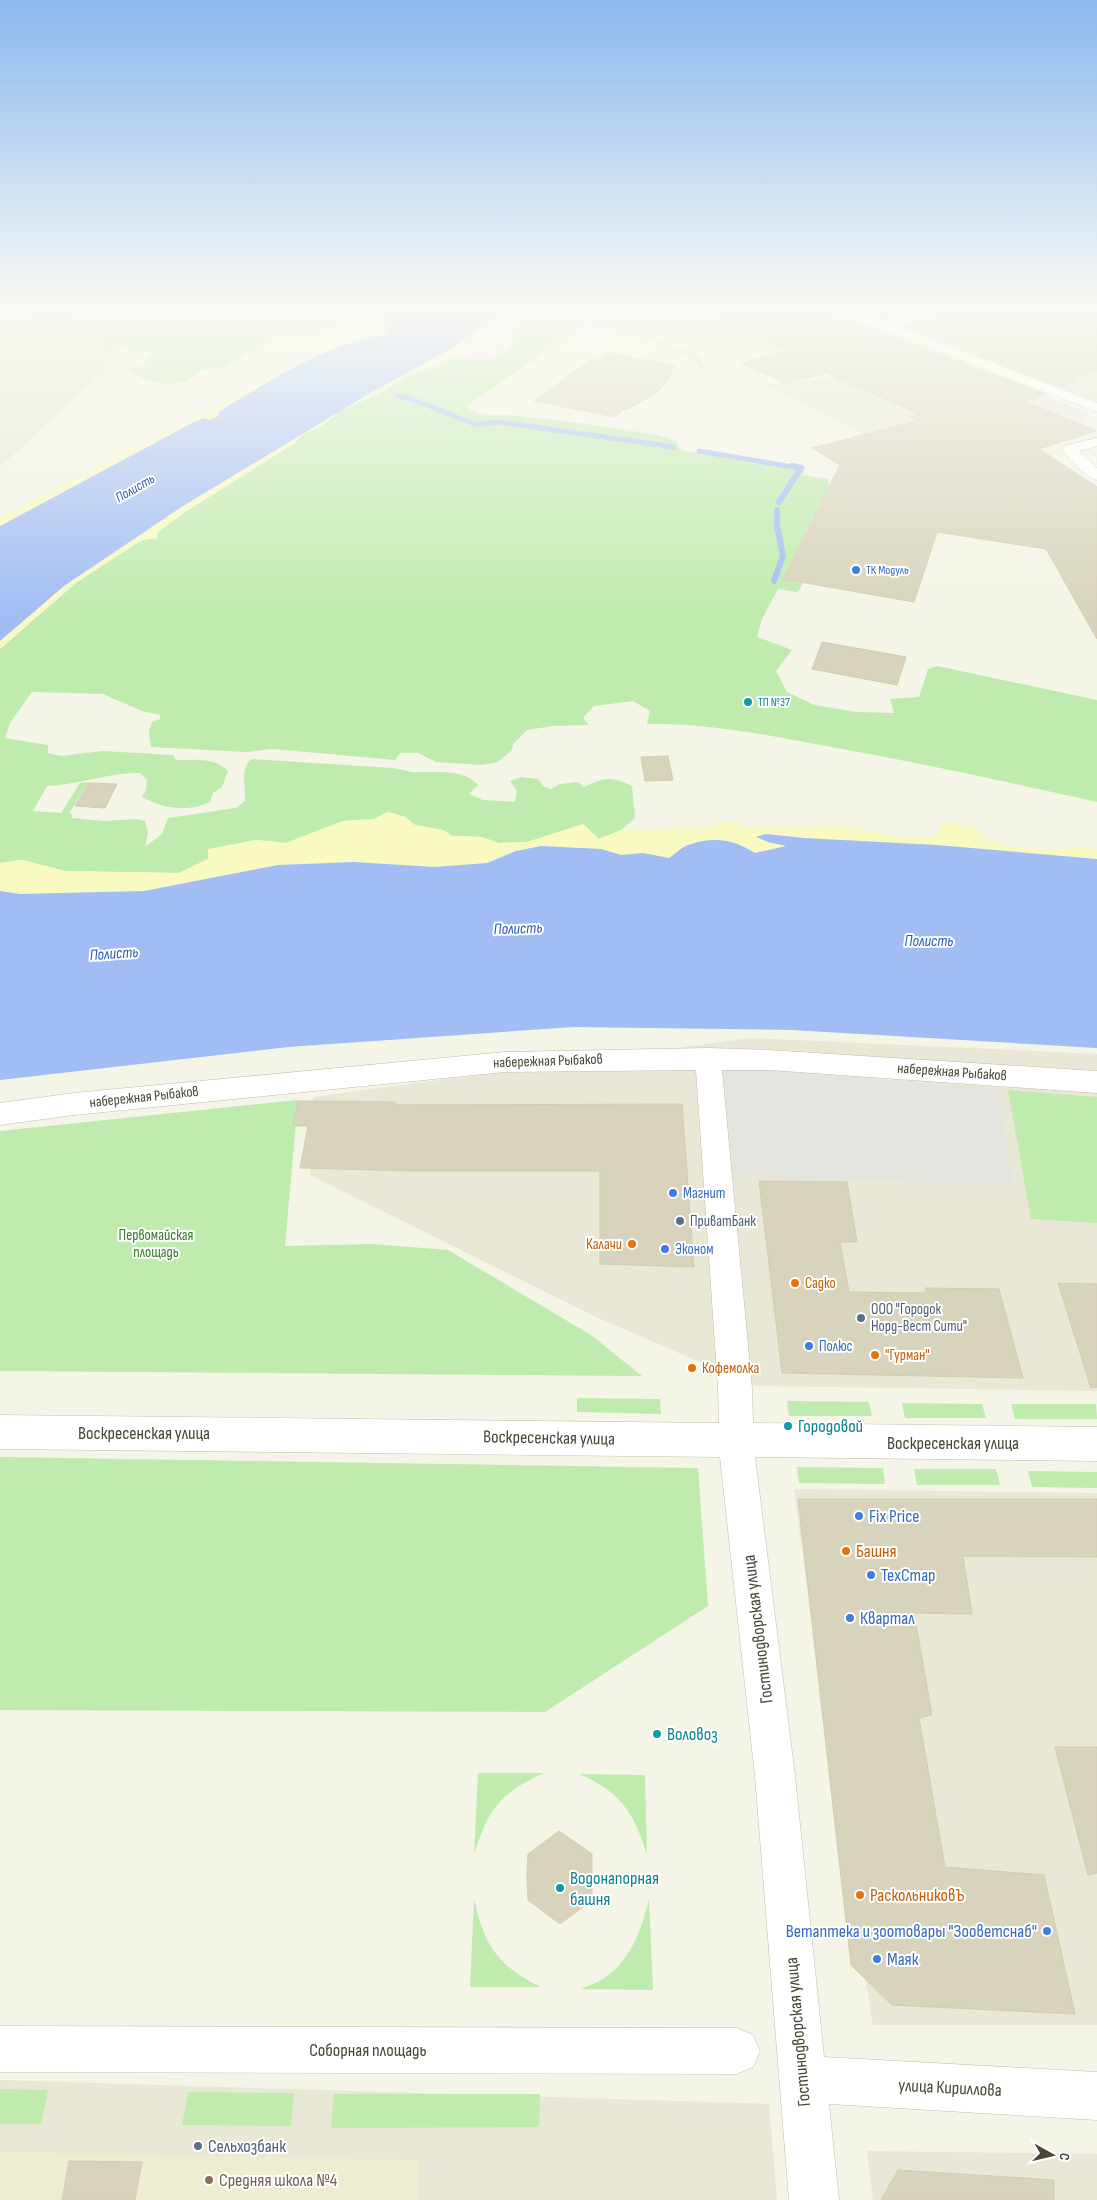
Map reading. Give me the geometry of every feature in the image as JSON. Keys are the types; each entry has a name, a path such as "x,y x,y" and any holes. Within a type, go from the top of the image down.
{"street":[{"path":"1097,442 1069,449 1097,475"},
{"name":"набережная Рыбаков","path":"0,1114 74,1104 505,1062 563,1060 708,1058 769,1060 1097,1082"},
{"name":"Гостинодворская улица","path":"708,1058 735,1388 736,1442 776,1776 814,2200"},
{"name":"Воскресенская улица","path":"0,1432 382,1435 736,1442 1097,1444"},
{"name":"Соборная площадь","path":"0,2049 737,2051"},
{"name":"улица Кириллова","path":"802,2079 1097,2096"}],"shaded area":[{"path":"0,411 61,411 0,467"},
{"path":"817,411 1081,411 1090,414 1080,419 1083,423 1097,430 1039,449 862,435 863,433"},
{"path":"751,1038 1097,1054 1097,1391 755,1386 596,1317 310,1175 313,1097"},
{"path":"716,1066 997,1089 1014,1185 726,1175"},
{"path":"794,1489 1097,1493 1097,2025 873,2025 823,1709"},
{"path":"0,2080 769,2104 777,2200 0,2200"},
{"path":"867,2151 1097,2154 1097,2200 873,2200"},
{"name":"Средняя школа №4","path":"0,2152 419,2160 417,2200 0,2200"}],"green space":[{"path":"341,411 473,411 487,415 538,418 657,435 675,440 682,451 805,467 802,475 828,479 829,488 817,509 834,520 813,517 783,579 803,583 798,592 778,589 762,619 757,637 792,650 776,671 787,692 814,705 857,712 894,713 890,699 919,697 928,669 937,666 1097,700 1097,802 928,765 737,730 692,725 647,724 650,711 633,701 594,706 583,718 589,725 553,726 527,730 513,744 512,750 498,762 481,765 436,762 418,753 400,753 395,760 273,749 246,752 151,747 149,732 152,722 160,719 160,715 142,711 103,694 32,692 10,723 5,738 48,745 48,753 61,756 102,751 173,755 176,760 211,761 228,771 222,787 213,793 210,802 193,807 175,808 158,804 142,797 146,790 147,780 140,773 128,773 47,786 33,811 61,813 80,783 89,782 69,813 72,814 72,818 104,821 137,819 145,821 148,833 145,847 162,834 168,818 236,808 245,801 244,773 252,759 392,768 412,772 448,772 464,776 478,785 469,794 483,800 515,802 517,791 510,781 521,777 538,779 543,786 551,789 560,784 578,782 584,787 597,781 613,779 632,786 635,818 621,830 599,839 583,824 527,842 499,843 482,837 453,836 443,830 415,825 405,817 388,812 374,819 343,821 286,843 256,840 208,850 208,859 179,873 65,871 22,860 0,863 0,649 77,582 142,540 158,538 157,533 185,512 295,443 303,434 320,427"},
{"path":"1008,1090 1097,1097 1097,1223 1031,1219"},
{"name":"Первомайская площадь","path":"298,1100 285,1246 372,1244 448,1250 591,1335 642,1376 0,1371 0,1131"},
{"path":"577,1398 660,1399 661,1414 577,1412"},
{"path":"787,1401 869,1402 872,1416 789,1416"},
{"path":"902,1403 982,1404 986,1418 905,1418"},
{"path":"1011,1404 1096,1404 1097,1419 1015,1419"},
{"path":"0,1457 698,1468 708,1606 545,1712 0,1710"},
{"path":"797,1467 883,1468 885,1484 799,1483"},
{"path":"914,1469 996,1469 1000,1485 917,1485"},
{"path":"1028,1471 1097,1472 1097,1488 1032,1487"},
{"path":"478,1773 544,1773 506,1795 498,1804 485,1825 474,1854"},
{"path":"579,1774 645,1775 647,1855 637,1827 624,1806 605,1788"},
{"path":"474,1899 488,1942 495,1952 514,1971 541,1987 470,1987"},
{"path":"649,1899 653,1990 581,1989 606,1977 623,1961 635,1942"},
{"path":"0,2089 48,2090 41,2124 0,2124"},
{"path":"188,2092 294,2093 291,2126 182,2125"},
{"path":"334,2094 540,2094 539,2127 331,2128"}],"sand":[{"path":"206,411 221,411 218,416 210,421 204,418 194,422 0,526 0,515 15,510 29,501 115,458 115,455 106,451 124,453 176,428"},
{"path":"340,411 320,427 303,434 295,443 185,512 157,532 158,538 142,540 77,582 0,649 0,641 64,586 183,506"},
{"path":"388,812 405,817 415,825 443,830 453,836 482,837 499,843 527,842 583,824 599,839 621,830 702,828 731,821 752,828 844,826 902,838 934,837 943,822 976,827 987,840 1011,847 1056,850 1074,847 1097,849 1097,859 771,834 756,837 768,842 788,846 755,853 744,846 688,845 669,858 643,853 621,855 601,849 516,851 487,863 435,867 354,862 278,865 144,891 20,894 0,891 0,863 22,860 65,871 179,873 208,859 208,849 256,840 286,843 343,821 374,819"}],"water":[{"path":"220,411 341,411 183,506 64,586 0,641 0,526 194,422 205,418 210,420 218,416"},
{"name":"Полисть","path":"766,834 804,838 937,845 1097,859 1097,1048 792,1030 573,1027 288,1047 0,1080 0,891 20,894 144,891 278,865 354,862 435,867 487,863 516,851 541,846 601,849 621,855 643,853 669,858 686,846 706,840 731,842 755,853 786,846 756,837"}],"building":[{"path":"583,411 622,411 615,417"},
{"path":"911,411 1047,411 1096,431 1039,449 1097,487 1097,639 1046,549 937,532 914,602 783,579 840,465 812,448 918,421 910,417 919,414"},
{"path":"822,642 906,657 897,685 812,669"},
{"path":"668,756 673,780 645,781 641,757"},
{"path":"89,783 117,784 105,808 75,806"},
{"path":"298,1101 396,1102 396,1105 682,1104 694,1267 600,1264 600,1171 413,1171 300,1168 308,1126 293,1126"},
{"path":"759,1181 847,1182 857,1242 840,1242 849,1292 927,1293 925,1288 999,1289 1023,1378 782,1373"},
{"path":"1058,1283 1097,1284 1097,1387 1091,1388"},
{"path":"798,1499 1097,1499 1097,1557 963,1556 972,1614 914,1613 932,1715 919,1718 945,1867 1044,1875 1075,2014 892,2005 851,1965"},
{"path":"1055,1747 1097,1747 1097,1873 1088,1875"},
{"name":"Водонапорная башня","path":"559,1831 592,1854 592,1900 560,1924 528,1900 527,1876 528,1854"},
{"path":"69,2161 142,2162 135,2200 62,2200"},
{"path":"898,2170 1054,2180 1054,2200 881,2200"}],"waterway":[{"path":"441,411 477,425 499,422 674,447"},
{"path":"699,451 799,468"},
{"path":"779,502 801,468 792,466"},
{"path":"774,581 783,556 777,525 777,510"}],"place":[{"name":"ТК Модуль","path":"856,570"},
{"name":"ТП №37","path":"748,702"},
{"name":"Магнит","path":"673,1193"},
{"name":"ПриватБанк","path":"680,1221"},
{"name":"Калачи","path":"632,1244"},
{"name":"Эконом","path":"665,1249"},
{"name":"Садко","path":"795,1283"},
{"name":"ООО \"Городок Норд-Вест Сити\"","path":"861,1318"},
{"name":"Полюс","path":"809,1346"},
{"name":"\"Гурман\"","path":"875,1355"},
{"name":"Кофемолка","path":"692,1368"},
{"name":"Городовой","path":"788,1426"},
{"name":"Fix Price","path":"859,1516"},
{"name":"Башня","path":"846,1551"},
{"name":"ТехСтар","path":"871,1575"},
{"name":"Квартал","path":"850,1618"},
{"name":"Воловоз","path":"657,1734"},
{"name":"Водонапорная башня","path":"560,1888"},
{"name":"РаскольниковЪ","path":"860,1895"},
{"name":"Ветаптека и зоотовары \"Зооветснаб\"","path":"1047,1931"},
{"name":"Маяк","path":"877,1959"},
{"name":"Сельхозбанк","path":"198,2146"},
{"name":"Средняя школа №4","path":"209,2180"}]}
